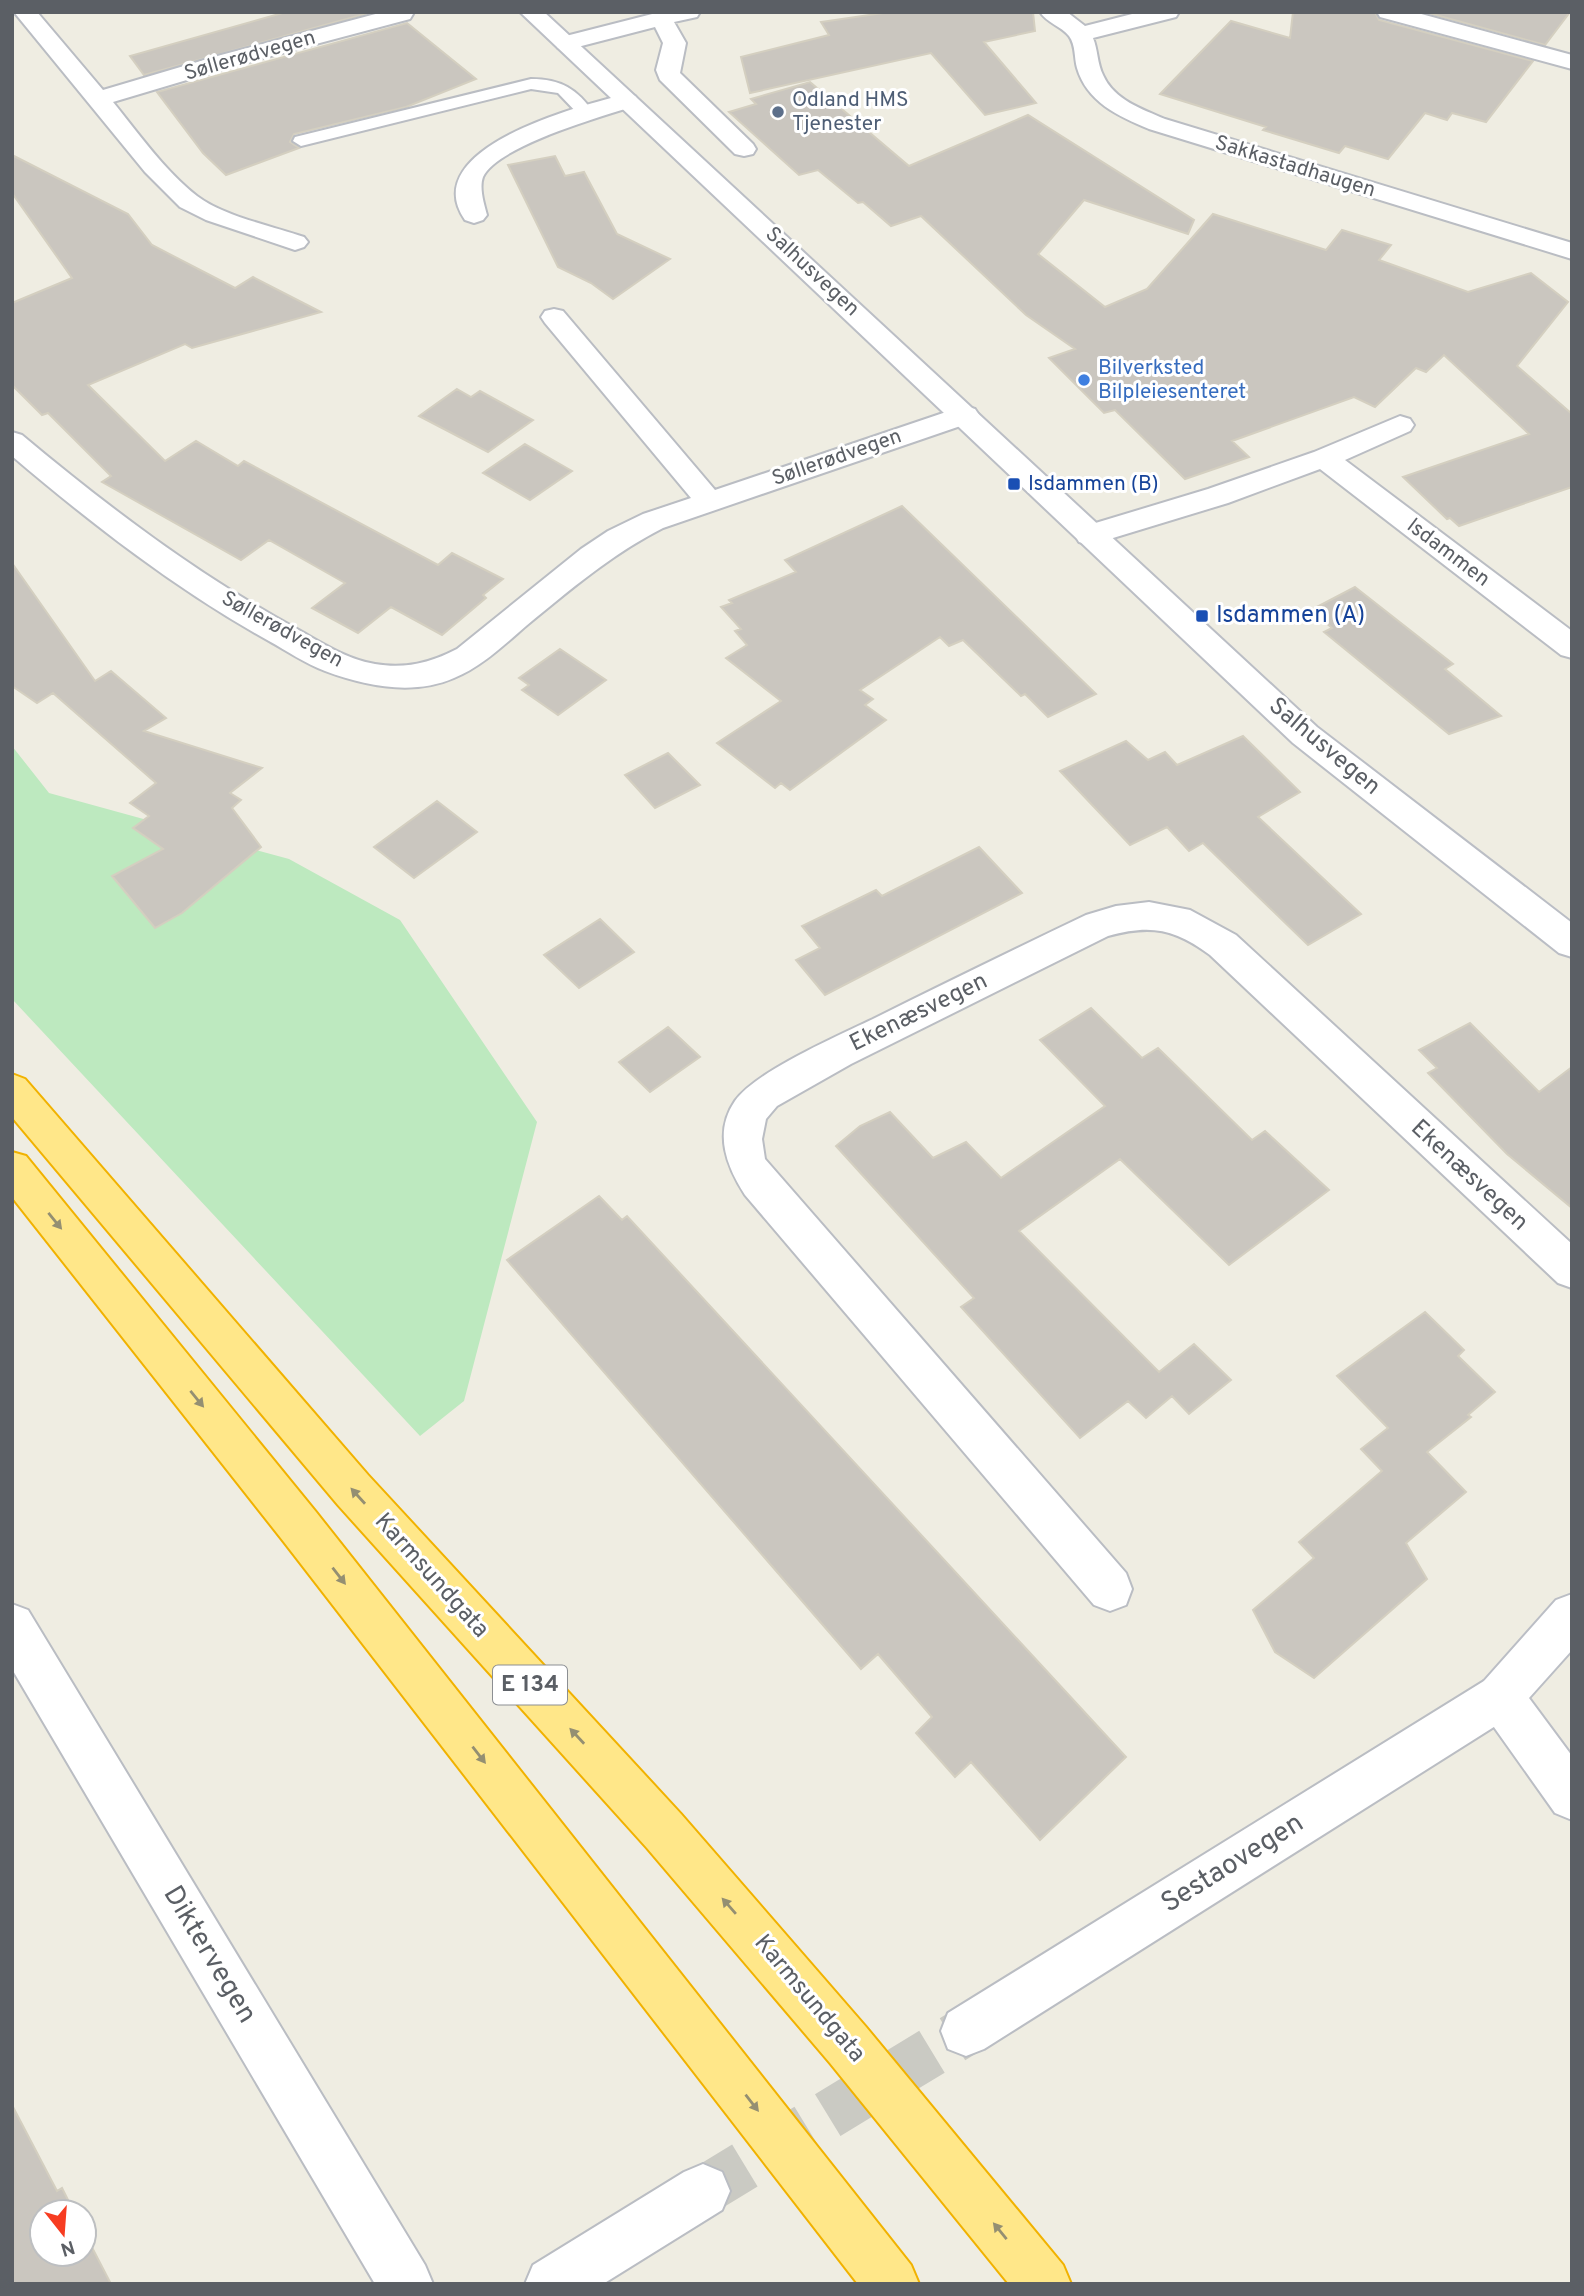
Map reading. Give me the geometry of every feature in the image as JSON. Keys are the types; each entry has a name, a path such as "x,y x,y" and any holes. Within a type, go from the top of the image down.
{"highway":[{"name":"Karmsundgata","path":"12,1090 353,1490 664,1831 849,2045 1044,2284"},
{"path":"12,1168 300,1527 892,2284"}],"street":[{"name":"Salhusvegen","path":"531,12 1305,735 1572,943"},
{"path":"566,43 689,12"},
{"path":"1051,12 1081,34 1168,12"},
{"path":"1388,12 1572,62"},
{"name":"Søllerødvegen","path":"99,99 229,60 402,14"},
{"path":"39,16 99,99 154,167 189,202 215,215 295,242"},
{"path":"660,19 674,39 674,48 667,66 668,75 744,149"},
{"name":"Sakkastadhaugen","path":"1081,34 1087,47 1088,68 1098,87 1121,108 1157,124 1566,247"},
{"path":"474,215 469,191 471,178 475,169 488,158 520,140 586,113 627,101"},
{"path":"554,317 709,501"},
{"name":"Søllerødvegen","path":"20,449 82,500 184,574 250,617 334,663 375,675 410,677 442,670 468,657 592,556 619,538 709,501 965,415"},
{"path":"1090,534 1218,496 1324,458 1400,425"},
{"name":"Isdammen","path":"1324,458 1572,648"},
{"name":"Ekenæsvegen","path":"1110,1589 759,1183 746,1163 743,1139 748,1114 764,1095 838,1053 1098,925 1124,917 1149,915 1177,918 1200,927 1223,945 1572,1270"},
{"name":"Sestaovegen","path":"966,2031 1500,1697 1572,1616"},
{"name":"Diktervegen","path":"12,1626 407,2284"},
{"path":"1500,1697 1572,1796"},
{"path":"552,2284 703,2191"}],"lane":[{"path":"301,141 530,84 548,83 560,87 569,92 586,113"}],"green space":[{"path":"12,746 49,793 289,859 400,920 537,1122 464,1401 420,1436 12,999"}],"building":[{"path":"286,12 372,12 144,75 130,56"},
{"path":"1033,12 1035,31 984,42 1036,103 985,115 931,53 750,93 741,57 829,35 821,22 883,13"},
{"path":"1293,12 1375,12 1379,20 1533,61 1486,122 1452,113 1447,120 1425,113 1388,159 1345,146 1339,153 1160,94 1231,21 1290,38"},
{"path":"1425,12 1570,12 1545,45"},
{"path":"407,23 476,79 406,107 294,134 290,142 299,148 226,175 203,153 157,92"},
{"path":"810,82 909,166 1028,115 1194,220 1188,234 1084,200 1038,254 1105,307 1147,289 1213,214 1326,250 1342,230 1391,245 1379,260 1468,292 1531,273 1568,302 1517,366 1572,414 1572,487 1459,526 1450,518 1447,519 1403,477 1529,434 1444,355 1426,372 1416,368 1375,407 1354,397 1232,441 1249,457 1185,479 1115,410 1104,413 1049,358 1075,349 1026,315 921,216 891,226 818,170 799,175 729,112 756,104 751,99"},
{"path":"12,155 128,214 152,245 235,288 253,277 321,312 192,348 185,344 88,385 165,461 196,441 238,466 244,461 438,565 452,553 503,579 483,595 486,598 442,635 391,607 358,633 312,608 345,583 269,540 241,560 102,482 111,476 48,413 42,415 12,385 12,303 72,278 12,193"},
{"path":"555,156 565,176 584,172 617,234 670,259 613,299 591,283 558,267 508,165"},
{"path":"457,389 471,397 480,391 533,420 488,452 419,416"},
{"path":"525,444 572,471 530,500 483,473"},
{"path":"902,506 1096,694 1048,717 1025,694 1021,696 963,640 949,646 940,637 860,690 873,699 865,705 886,720 790,790 781,783 775,788 717,743 781,701 726,658 747,645 735,631 741,629 721,607 732,603 729,600 796,572 785,560"},
{"path":"12,563 95,681 111,671 166,718 144,731 262,768 230,793 241,800 232,808 261,847 182,913 155,928 112,876 163,849 133,828 149,816 130,803 156,783 53,693 37,703 12,686"},
{"path":"1355,587 1453,664 1445,669 1501,716 1449,734 1324,632 1332,628 1311,610"},
{"path":"560,649 606,680 558,715 522,690 529,685 519,678"},
{"path":"1243,736 1300,792 1258,817 1361,914 1308,945 1203,843 1189,851 1167,827 1130,845 1060,771 1126,741 1148,760 1165,752 1177,765"},
{"path":"668,753 700,785 655,808 625,775"},
{"path":"437,801 477,832 414,878 374,847"},
{"path":"979,847 1022,893 825,995 796,960 820,948 802,926 876,890 882,896"},
{"path":"600,919 634,952 579,988 544,955"},
{"path":"1091,1008 1142,1058 1158,1048 1252,1140 1265,1131 1329,1190 1229,1265 1120,1159 1019,1231 1159,1372 1194,1344 1231,1380 1189,1414 1172,1396 1146,1418 1128,1401 1080,1438 961,1307 974,1298 836,1146 860,1126 890,1112 933,1158 966,1142 1001,1178 1105,1106 1040,1040"},
{"path":"1470,1023 1539,1092 1572,1067 1572,1208 1507,1154 1428,1073 1437,1068 1419,1050"},
{"path":"668,1027 700,1057 650,1092 619,1062"},
{"path":"599,1196 622,1220 627,1216 1126,1757 1040,1840 971,1762 955,1777 916,1733 932,1717 878,1654 861,1669 507,1260"},
{"path":"1425,1312 1464,1350 1458,1356 1495,1392 1468,1415 1471,1417 1427,1452 1466,1492 1406,1543 1427,1579 1314,1678 1275,1652 1253,1610 1314,1558 1299,1542 1382,1471 1361,1449 1388,1428 1337,1376"},
{"path":"12,2105 57,2191 62,2188 67,2198 28,2198 28,2268 98,2268 98,2259 111,2284 12,2284"}],"tunnel":[{"path":"703,2191 966,2031"}],"place":[{"name":"Odland HMS Tjenester","path":"778,112"},
{"name":"Bilverksted Bilpleiesenteret","path":"1084,380"},
{"name":"Isdammen (B)","path":"1014,484"},
{"name":"Isdammen (A)","path":"1202,616"}]}
